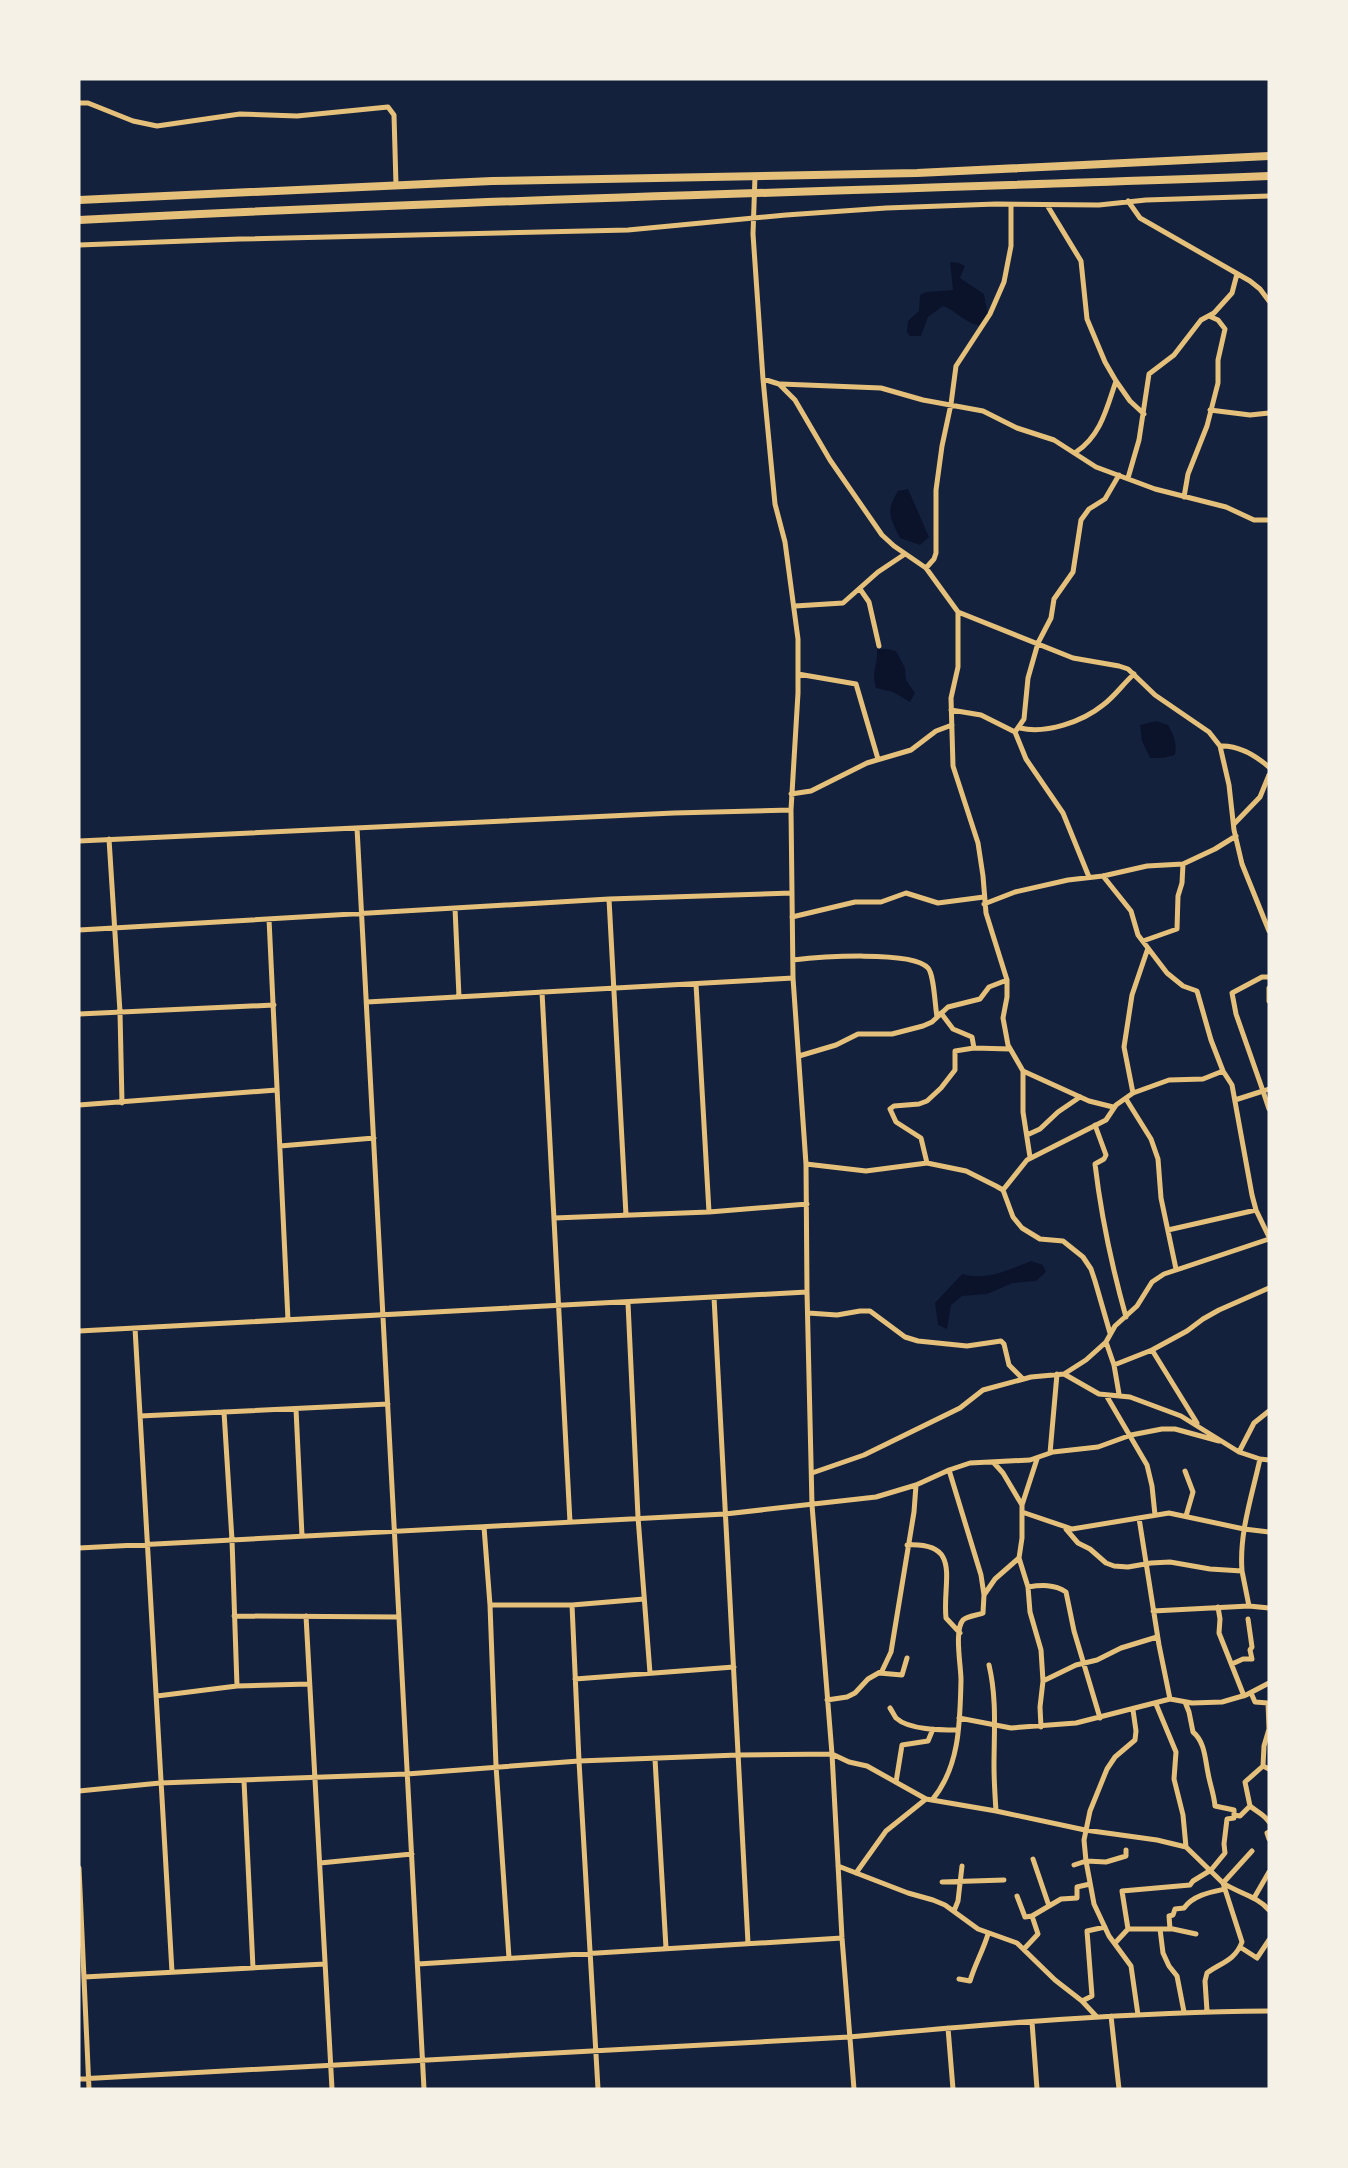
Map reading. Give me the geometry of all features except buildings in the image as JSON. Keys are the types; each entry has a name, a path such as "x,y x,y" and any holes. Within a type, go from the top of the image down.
{"main road":[{"path":"79,200 396,185 917,173 1269,156"},
{"path":"79,220 755,192 1269,176"}],"street":[{"path":"79,103 89,103 133,121 158,126 240,114 297,116 388,107 394,115 396,185"},
{"path":"755,176 753,219 763,379 775,504 785,542 799,639 791,810 793,978 806,1164 813,1505 854,2089"},
{"path":"79,245 628,230 886,208 1099,205 1128,201 1269,196"},
{"path":"1128,201 1140,218 1237,274 1260,289 1269,301"},
{"path":"926,568 936,553 936,490 956,366 990,314 1004,282 1011,246 1011,205"},
{"path":"1047,205 1081,261 1087,319 1105,362 1130,401 1144,414"},
{"path":"1128,478 1138,447 1151,372 1174,355 1201,320 1214,313 1232,293 1237,274"},
{"path":"1260,289 1269,289"},
{"path":"1184,497 1188,474 1207,426 1219,383 1217,360 1225,329 1221,323 1208,316"},
{"path":"763,379 779,384 881,388 923,400 983,411 1017,428 1054,440 1096,467 1155,489 1226,507 1257,521 1269,520"},
{"path":"1076,452 1085,446 1106,415 1116,381"},
{"path":"779,384 795,400 830,460 882,535 926,568 958,612 1078,659 1119,666 1134,674 1155,695 1209,732 1220,746 1242,863 1269,931"},
{"path":"1210,410 1250,415 1269,413"},
{"path":"1089,877 1063,813 1026,759 1018,730 1024,716 1027,682 1038,643 1051,618 1055,596 1073,572 1081,520 1089,509 1105,499 1119,475"},
{"path":"795,606 843,603 878,572 905,554"},
{"path":"860,589 869,602 879,646"},
{"path":"958,612 958,667 951,694 953,766 978,843 988,922 1007,980 1003,1018 1010,1049 1023,1072 1023,1112 1030,1157"},
{"path":"798,674 856,684 878,759"},
{"path":"951,710 981,715 1018,730 1041,730 1083,717 1105,704 1134,674"},
{"path":"792,794 811,791 878,759 911,750 927,736 952,725"},
{"path":"1220,746 1248,752 1268,763"},
{"path":"1234,824 1260,797 1269,775"},
{"path":"79,841 791,810"},
{"path":"357,828 424,2089"},
{"path":"792,917 855,902 881,902 906,894 938,903 984,901 1015,892 1147,866 1183,864 1236,836"},
{"path":"108,839 120,1012 122,1104"},
{"path":"1143,941 1177,929 1183,864"},
{"path":"1064,1374 1086,1360 1105,1342 1110,1333 1137,1306 1152,1282 1164,1273 1269,1238 1256,1210 1230,1082 1223,1071 1203,1018 1197,991 1185,987 1173,978 1148,948 1137,934 1130,911 1103,876"},
{"path":"79,930 609,899 792,893"},
{"path":"609,899 626,1215"},
{"path":"455,908 459,997"},
{"path":"269,919 288,1321"},
{"path":"1133,1093 1124,1049 1126,1024 1133,989 1148,948"},
{"path":"793,960 846,956 890,957 920,962 928,967 932,975 939,1015 953,1029 972,1037 974,1048"},
{"path":"1269,977 1262,977 1232,993 1236,1014 1266,1090 1269,1109"},
{"path":"367,1002 793,978"},
{"path":"799,1056 836,1045 858,1034 892,1034 913,1029 932,1022 951,1005 980,999 989,987 1007,980"},
{"path":"696,984 709,1212"},
{"path":"1269,988 1269,1002"},
{"path":"542,992 570,1522"},
{"path":"79,1014 274,1005"},
{"path":"927,1163 921,1138 896,1122 891,1108 897,1105 919,1104 930,1099 956,1069 955,1051 974,1048 1010,1049"},
{"path":"1003,1190 1030,1157 1108,1118 1113,1107 1133,1093 1169,1080 1203,1079 1223,1071"},
{"path":"1023,1072 1080,1097 1113,1107"},
{"path":"79,1105 122,1104 277,1090"},
{"path":"1235,1100 1266,1090"},
{"path":"1027,1135 1040,1129 1080,1097"},
{"path":"1126,1099 1154,1147 1159,1163 1161,1198 1176,1269"},
{"path":"1096,1125 1106,1155 1095,1164 1098,1185 1110,1253 1126,1317"},
{"path":"280,1146 374,1138"},
{"path":"806,1164 866,1171 927,1163 966,1171 1003,1190 1013,1217 1022,1228 1040,1239 1063,1241 1083,1257 1091,1269 1110,1333"},
{"path":"554,1218 709,1212 807,1204"},
{"path":"1168,1230 1256,1210"},
{"path":"1114,1365 1152,1350 1219,1310 1269,1288"},
{"path":"79,1331 807,1292"},
{"path":"714,1297 748,1943"},
{"path":"628,1303 638,1517 650,1673"},
{"path":"808,1313 837,1315 870,1311 905,1337 918,1341 967,1346 1001,1341 1004,1343 1009,1365 1023,1379"},
{"path":"135,1328 172,1972"},
{"path":"1105,1342 1114,1365 1119,1394"},
{"path":"1152,1350 1198,1426"},
{"path":"1049,1453 1057,1374"},
{"path":"812,1473 864,1455 960,1408 983,1390 1023,1379 1064,1374 1093,1392 1119,1394 1155,1405 1198,1426 1239,1452 1266,1461 1244,1529 1240,1552 1249,1606"},
{"path":"1106,1395 1149,1471 1155,1516"},
{"path":"140,1416 388,1404"},
{"path":"296,1409 302,1536"},
{"path":"1239,1452 1254,1423 1269,1411"},
{"path":"224,1412 237,1686"},
{"path":"79,1548 725,1514 876,1497 916,1485 970,1463 1037,1459 1049,1453 1098,1447 1131,1435 1169,1428 1219,1441"},
{"path":"1037,1459 1022,1509 1019,1558 1039,1642 1044,1681 1040,1707 1041,1727"},
{"path":"994,1463 1003,1473 1022,1509 1066,1529 1169,1513 1269,1532"},
{"path":"856,1873 886,1831 943,1787 953,1760 961,1681 960,1633 964,1619 983,1614 984,1595 981,1575 949,1470"},
{"path":"1185,1471 1193,1492 1186,1516"},
{"path":"827,1700 852,1695 868,1679 879,1673 892,1649 916,1485"},
{"path":"1139,1518 1157,1637 1170,1699"},
{"path":"484,1527 509,1958"},
{"path":"1066,1529 1078,1543 1111,1566 1178,1563 1242,1571"},
{"path":"907,1545 926,1545 944,1557 947,1574 946,1618 960,1633"},
{"path":"984,1595 995,1579 1019,1558"},
{"path":"1028,1587 1047,1586 1066,1592 1074,1631 1100,1718"},
{"path":"490,1605 572,1605 645,1598"},
{"path":"572,1605 598,2089"},
{"path":"1153,1611 1249,1606 1269,1608"},
{"path":"1218,1607 1219,1633 1244,1696"},
{"path":"234,1616 400,1618"},
{"path":"306,1616 332,2089"},
{"path":"1232,1664 1243,1659 1252,1659 1248,1619"},
{"path":"1044,1681 1070,1668 1157,1637"},
{"path":"879,1673 902,1675 907,1658"},
{"path":"989,1665 994,1684 996,1811"},
{"path":"575,1679 734,1667"},
{"path":"958,1718 1012,1728 1041,1727 1100,1718 1170,1699 1212,1703 1244,1696 1269,1683"},
{"path":"157,1696 237,1686 309,1684"},
{"path":"1251,1693 1255,1702 1268,1703 1269,1729 1266,1767 1245,1782 1250,1806 1264,1815 1269,1822"},
{"path":"1185,1702 1193,1732 1206,1755 1215,1806 1234,1810 1234,1815"},
{"path":"1156,1704 1175,1752 1174,1779 1186,1847"},
{"path":"890,1708 897,1719 911,1725 958,1730"},
{"path":"1133,1710 1135,1740 1115,1757 1107,1769 1085,1830 1086,1861 1094,1904 1105,1927 1131,1966 1138,2014"},
{"path":"896,1782 902,1745 928,1741 933,1729"},
{"path":"79,1791 160,1783 407,1774 579,1761 832,1754 867,1766 929,1799 1186,1847 1224,1886 1241,1936 1240,1947 1223,1965 1207,1973 1207,2011"},
{"path":"655,1759 666,1948"},
{"path":"244,1780 253,1968"},
{"path":"1234,1815 1240,1816 1250,1806"},
{"path":"1128,1929 1122,1891 1190,1885 1211,1870 1225,1853 1227,1819 1234,1818 1234,1815"},
{"path":"1269,1832 1269,1839"},
{"path":"1074,1865 1086,1861 1106,1862 1126,1856 1126,1850"},
{"path":"1171,1929 1169,1916 1173,1915 1175,1909 1184,1908 1188,1902 1224,1886 1252,1851"},
{"path":"320,1863 412,1854"},
{"path":"1033,1860 1049,1906"},
{"path":"838,1866 908,1893 933,1899 988,1934 1008,1939 1024,1949 1097,2017"},
{"path":"954,1911 958,1901 962,1866"},
{"path":"79,1868 89,2089"},
{"path":"1254,1898 1269,1872"},
{"path":"942,1882 1004,1880"},
{"path":"1017,1896 1025,1917 1032,1916 1061,1899 1077,1898 1077,1887 1090,1884"},
{"path":"1224,1886 1261,1901 1269,1910"},
{"path":"1024,1949 1038,1934 1032,1916"},
{"path":"1082,2001 1092,1996 1087,1931 1105,1927"},
{"path":"1116,1942 1128,1929 1171,1929 1196,1934"},
{"path":"1160,1929 1163,1954 1177,1976 1184,2012"},
{"path":"959,1979 970,1980 988,1934"},
{"path":"418,1964 842,1938"},
{"path":"1240,1947 1257,1958 1269,1940"},
{"path":"84,1977 325,1964"},
{"path":"79,2078 849,2038 1138,2014 1269,2011"},
{"path":"1111,2016 1119,2089"},
{"path":"1032,2022 1037,2089"},
{"path":"948,2028 953,2089"}],"water":[{"path":"950,262 965,266 960,278 984,294 988,316 981,326 943,306 928,317 921,336 910,336 907,332 908,321 919,311 920,295 953,290"},
{"path":"908,489 929,537 920,545 900,538 890,514 891,504 898,491"},
{"path":"877,649 896,651 905,668 906,680 915,693 910,702 893,692 876,688 874,677"},
{"path":"1156,721 1168,725 1175,743 1175,755 1150,758 1142,741 1140,725"},
{"path":"1031,1261 1043,1265 1046,1272 1036,1281 1013,1283 987,1294 962,1296 951,1305 947,1329 938,1325 935,1303 962,1274 989,1275"}]}
